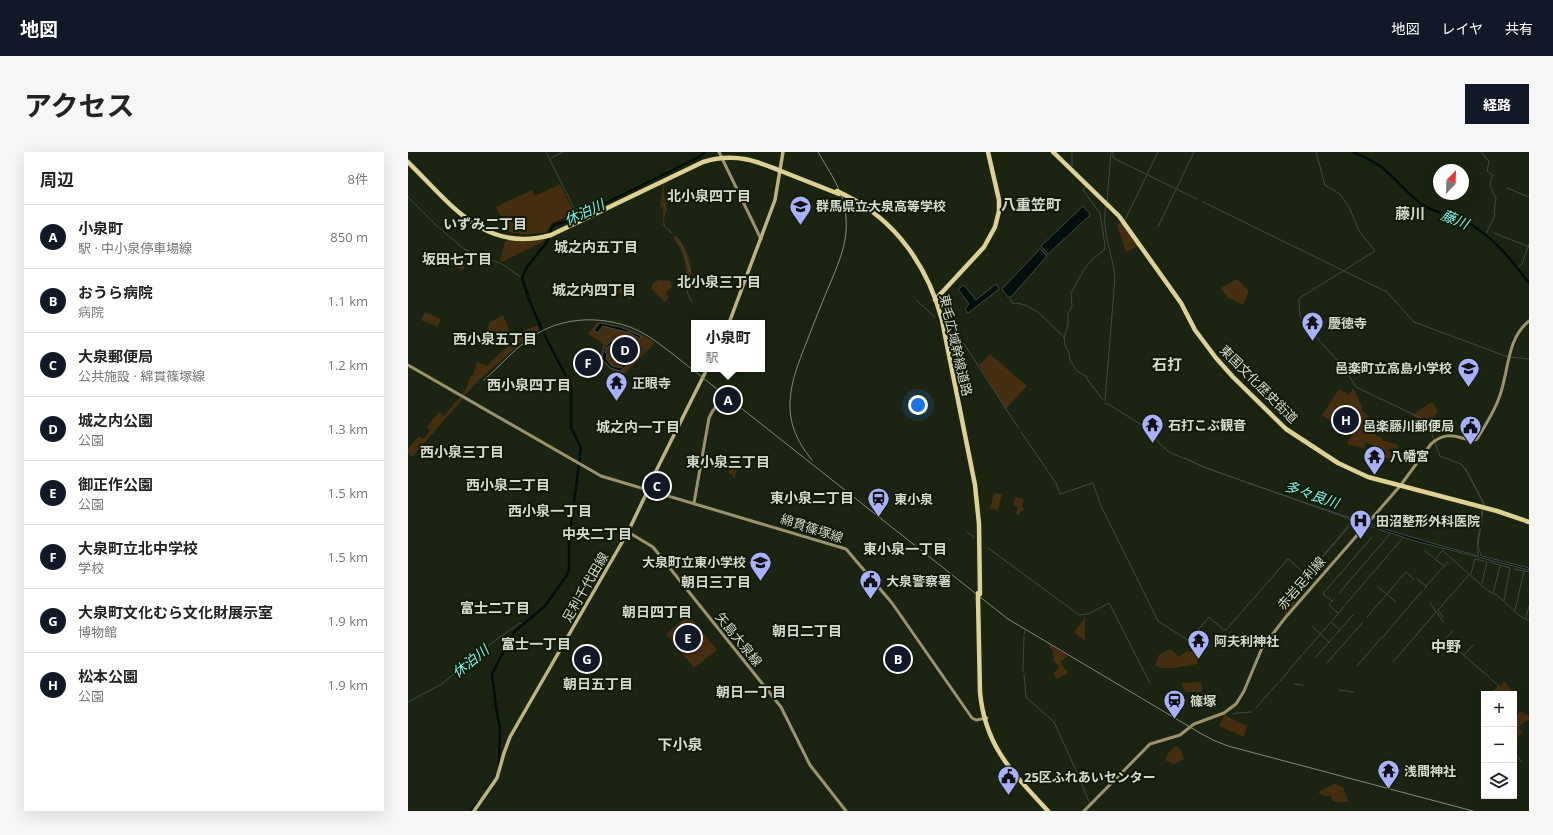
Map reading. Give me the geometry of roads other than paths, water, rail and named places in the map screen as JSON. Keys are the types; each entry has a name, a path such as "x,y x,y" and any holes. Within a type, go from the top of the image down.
{"highway":[{"path":"935,299 980,248 988,238 993,227 997,210 997,197 987,152"},
{"name":"東国文化歴史街道","path":"1053,152 1119,216 1181,303 1195,330 1204,342 1233,377 1276,420 1293,434 1338,463 1368,477 1529,522"},
{"name":"東毛広域幹線道路","path":"408,160 460,210 480,225 493,231 508,235 525,237 549,234 720,154 747,158 780,169 838,193 880,220 901,241 919,267 935,299 974,490 977,523 980,692 986,718 995,741 1005,759 1050,811"}],"main road":[{"path":"730,320 776,197 782,152"},
{"path":"720,154 761,239"},
{"name":"赤岩足利線","path":"1084,811 1150,744 1180,735 1194,724 1224,713 1236,704 1244,691 1262,648 1281,623 1400,486 1431,444 1436,439 1452,435 1472,440 1477,439 1499,399 1517,335 1529,322"},
{"name":"綿貫篠塚線","path":"408,365 601,476 846,549 892,603 971,717 976,720 986,718"},
{"name":"足利千代田線","path":"474,811 497,778 510,737 628,532 648,490 656,469 705,372"},
{"path":"694,503 709,418 720,401"},
{"name":"矢島大泉線","path":"628,532 653,547 781,707 810,765 846,811"}],"waterway":[{"path":"546,152 575,210 580,207"},
{"path":"551,158 563,152"},
{"name":"休泊川","path":"499,766 500,727 492,674 514,632 545,606 567,575 569,569 569,541 581,448 571,427 571,386 543,332 530,302 522,278 527,267 547,242 554,225 571,220 699,157 705,152"},
{"path":"1072,152 1072,167"},
{"name":"多々良川","path":"1107,201 1111,152"},
{"path":"1113,152 1113,158 1197,199"},
{"path":"1125,220 1158,152"},
{"path":"1158,227 1194,152"},
{"path":"1316,152 1325,185 1340,194 1350,209 1359,231 1375,251 1301,297 1299,300 1300,316 1308,328 1345,369 1356,387 1427,421 1440,456 1461,464 1469,474"},
{"name":"藤川","path":"1353,152 1380,166 1417,201 1428,208 1458,218 1482,232 1499,247 1529,283"},
{"path":"1481,152 1489,161 1487,171 1493,175 1491,178 1491,186 1496,198 1495,215 1486,234"},
{"path":"1064,338 1068,325 1068,314 1072,306 1071,293 1085,268 1104,250 1105,245 1100,213 1083,190 1086,185"},
{"path":"1507,188 1529,197"},
{"path":"408,197 436,225 464,249 502,264 522,278"},
{"path":"1203,202 1387,292 1414,322 1508,357 1529,359"},
{"name":"多々良川","path":"1105,401 1115,277 1106,233 1106,205"},
{"path":"581,209 585,208"},
{"path":"664,224 664,226 672,233"},
{"path":"1494,233 1529,247"},
{"path":"675,237 682,246 690,272"},
{"path":"1517,268 1522,264 1529,244"},
{"path":"690,285 687,292 692,302"},
{"path":"1010,299 1013,304 1017,303 1025,305 1038,312 1064,337 1070,360 1077,371 1087,377 1103,400"},
{"path":"916,300 935,317"},
{"path":"946,327 964,344 1019,429"},
{"name":"多々良川","path":"1105,404 1108,404 1153,432 1158,442 1169,452 1183,458"},
{"path":"1021,432 1056,483 1060,494 1093,483 1101,506 1158,621 1189,641 1209,617 1225,631 1288,559 1307,575"},
{"path":"967,532 974,537"},
{"path":"1339,593 1390,534"},
{"path":"1327,589 1372,537"},
{"path":"1391,552 1403,538"},
{"path":"988,548 1079,615 1088,614 1109,603 1150,683"},
{"path":"1425,551 1433,557"},
{"path":"1436,558 1442,551"},
{"path":"1443,551 1487,590 1498,596 1520,616 1529,621"},
{"path":"1345,605 1389,554"},
{"path":"1435,559 1444,566"},
{"name":"多々良川","path":"1471,574 1475,559 1487,562 1482,583"},
{"path":"1417,579 1426,586 1448,562"},
{"path":"1489,562 1510,568 1504,600"},
{"path":"1493,593 1500,566"},
{"name":"多々良川","path":"1514,569 1529,572"},
{"path":"1515,610 1524,571"},
{"path":"1367,617 1406,572"},
{"path":"1407,572 1414,580"},
{"path":"1443,617 1438,610 1469,575"},
{"path":"1424,589 1427,586"},
{"path":"1378,587 1396,602"},
{"path":"1325,591 1323,594 1332,601"},
{"path":"1382,638 1422,591"},
{"path":"1334,599 1329,605 1338,613"},
{"path":"1393,662 1436,612 1430,602"},
{"path":"1526,618 1529,606"},
{"path":"1303,654 1344,607"},
{"path":"1437,612 1443,622"},
{"path":"1315,658 1353,615"},
{"name":"休泊川","path":"408,702 442,684 493,642 520,623 523,625"},
{"path":"1332,623 1339,629"},
{"path":"1327,663 1362,623"},
{"path":"1312,626 1329,642"},
{"path":"1024,635 1025,631"},
{"path":"1453,631 1445,639 1489,677"},
{"path":"1023,671 1024,637"},
{"path":"1357,666 1381,638"},
{"path":"1438,647 1445,640"},
{"path":"1464,655 1473,645"},
{"path":"1288,671 1302,655"},
{"path":"1280,681 1288,672"},
{"path":"1024,674 1026,697 1054,722 1089,802"},
{"path":"1491,679 1499,686 1494,691"},
{"path":"1271,691 1278,683"},
{"path":"1294,684 1303,685"},
{"path":"1339,690 1354,692"},
{"path":"1256,708 1270,692"},
{"path":"1233,714 1251,712"},
{"path":"1517,756 1521,761"},
{"path":"472,811 477,803"}],"railway":[{"path":"812,460 801,445 794,430 790,402 792,388 795,373 832,279 845,242 846,234 846,218 843,200 832,176 818,152"},
{"path":"484,380 513,352 532,337 557,325 571,321 586,320 600,320 628,326 654,340 691,368"},
{"path":"696,372 1008,619 1200,733 1228,746 1473,811"}],"place":[{"name":"群馬県立大泉高等学校","path":"801,226"},
{"name":"慶徳寺","path":"1312,342"},
{"name":"城之内公園","path":"625,350"},
{"name":"大泉町立北中学校","path":"588,363"},
{"name":"邑楽町立高島小学校","path":"1468,388"},
{"name":"小泉町","path":"728,400"},
{"name":"正眼寺","path":"617,402"},
{"name":"松本公園","path":"1346,420"},
{"name":"石打こぶ観音","path":"1152,444"},
{"name":"邑楽藤川郵便局","path":"1470,446"},
{"name":"八幡宮","path":"1374,476"},
{"name":"大泉郵便局","path":"657,486"},
{"name":"東小泉","path":"878,518"},
{"name":"田沼整形外科医院","path":"1360,540"},
{"name":"大泉町立東小学校","path":"761,582"},
{"name":"大泉警察署","path":"871,600"},
{"name":"御正作公園","path":"688,638"},
{"name":"大泉町文化むら文化財展示室","path":"587,659"},
{"name":"おうら病院","path":"898,659"},
{"name":"阿夫利神社","path":"1199,660"},
{"name":"篠塚","path":"1175,720"},
{"name":"浅間神社","path":"1388,790"},
{"name":"25区ふれあいセンター","path":"1009,796"}],"district":[{"name":"北小泉四丁目","path":"709,195"},
{"name":"八重笠町","path":"1031,204"},
{"name":"藤川","path":"1410,213"},
{"name":"いずみ二丁目","path":"485,223"},
{"name":"城之内五丁目","path":"596,246"},
{"name":"坂田七丁目","path":"457,258"},
{"name":"北小泉三丁目","path":"719,281"},
{"name":"城之内四丁目","path":"594,289"},
{"name":"西小泉五丁目","path":"495,338"},
{"name":"石打","path":"1167,364"},
{"name":"西小泉四丁目","path":"529,384"},
{"name":"城之内一丁目","path":"638,426"},
{"name":"西小泉三丁目","path":"462,451"},
{"name":"東小泉三丁目","path":"728,461"},
{"name":"西小泉二丁目","path":"508,484"},
{"name":"東小泉二丁目","path":"812,497"},
{"name":"西小泉一丁目","path":"550,510"},
{"name":"中央二丁目","path":"597,533"},
{"name":"東小泉一丁目","path":"905,548"},
{"name":"朝日三丁目","path":"716,581"},
{"name":"富士二丁目","path":"495,607"},
{"name":"朝日四丁目","path":"657,611"},
{"name":"朝日二丁目","path":"807,630"},
{"name":"富士一丁目","path":"536,643"},
{"name":"中野","path":"1446,646"},
{"name":"朝日五丁目","path":"598,683"},
{"name":"朝日一丁目","path":"751,691"},
{"name":"下小泉","path":"680,744"}]}
